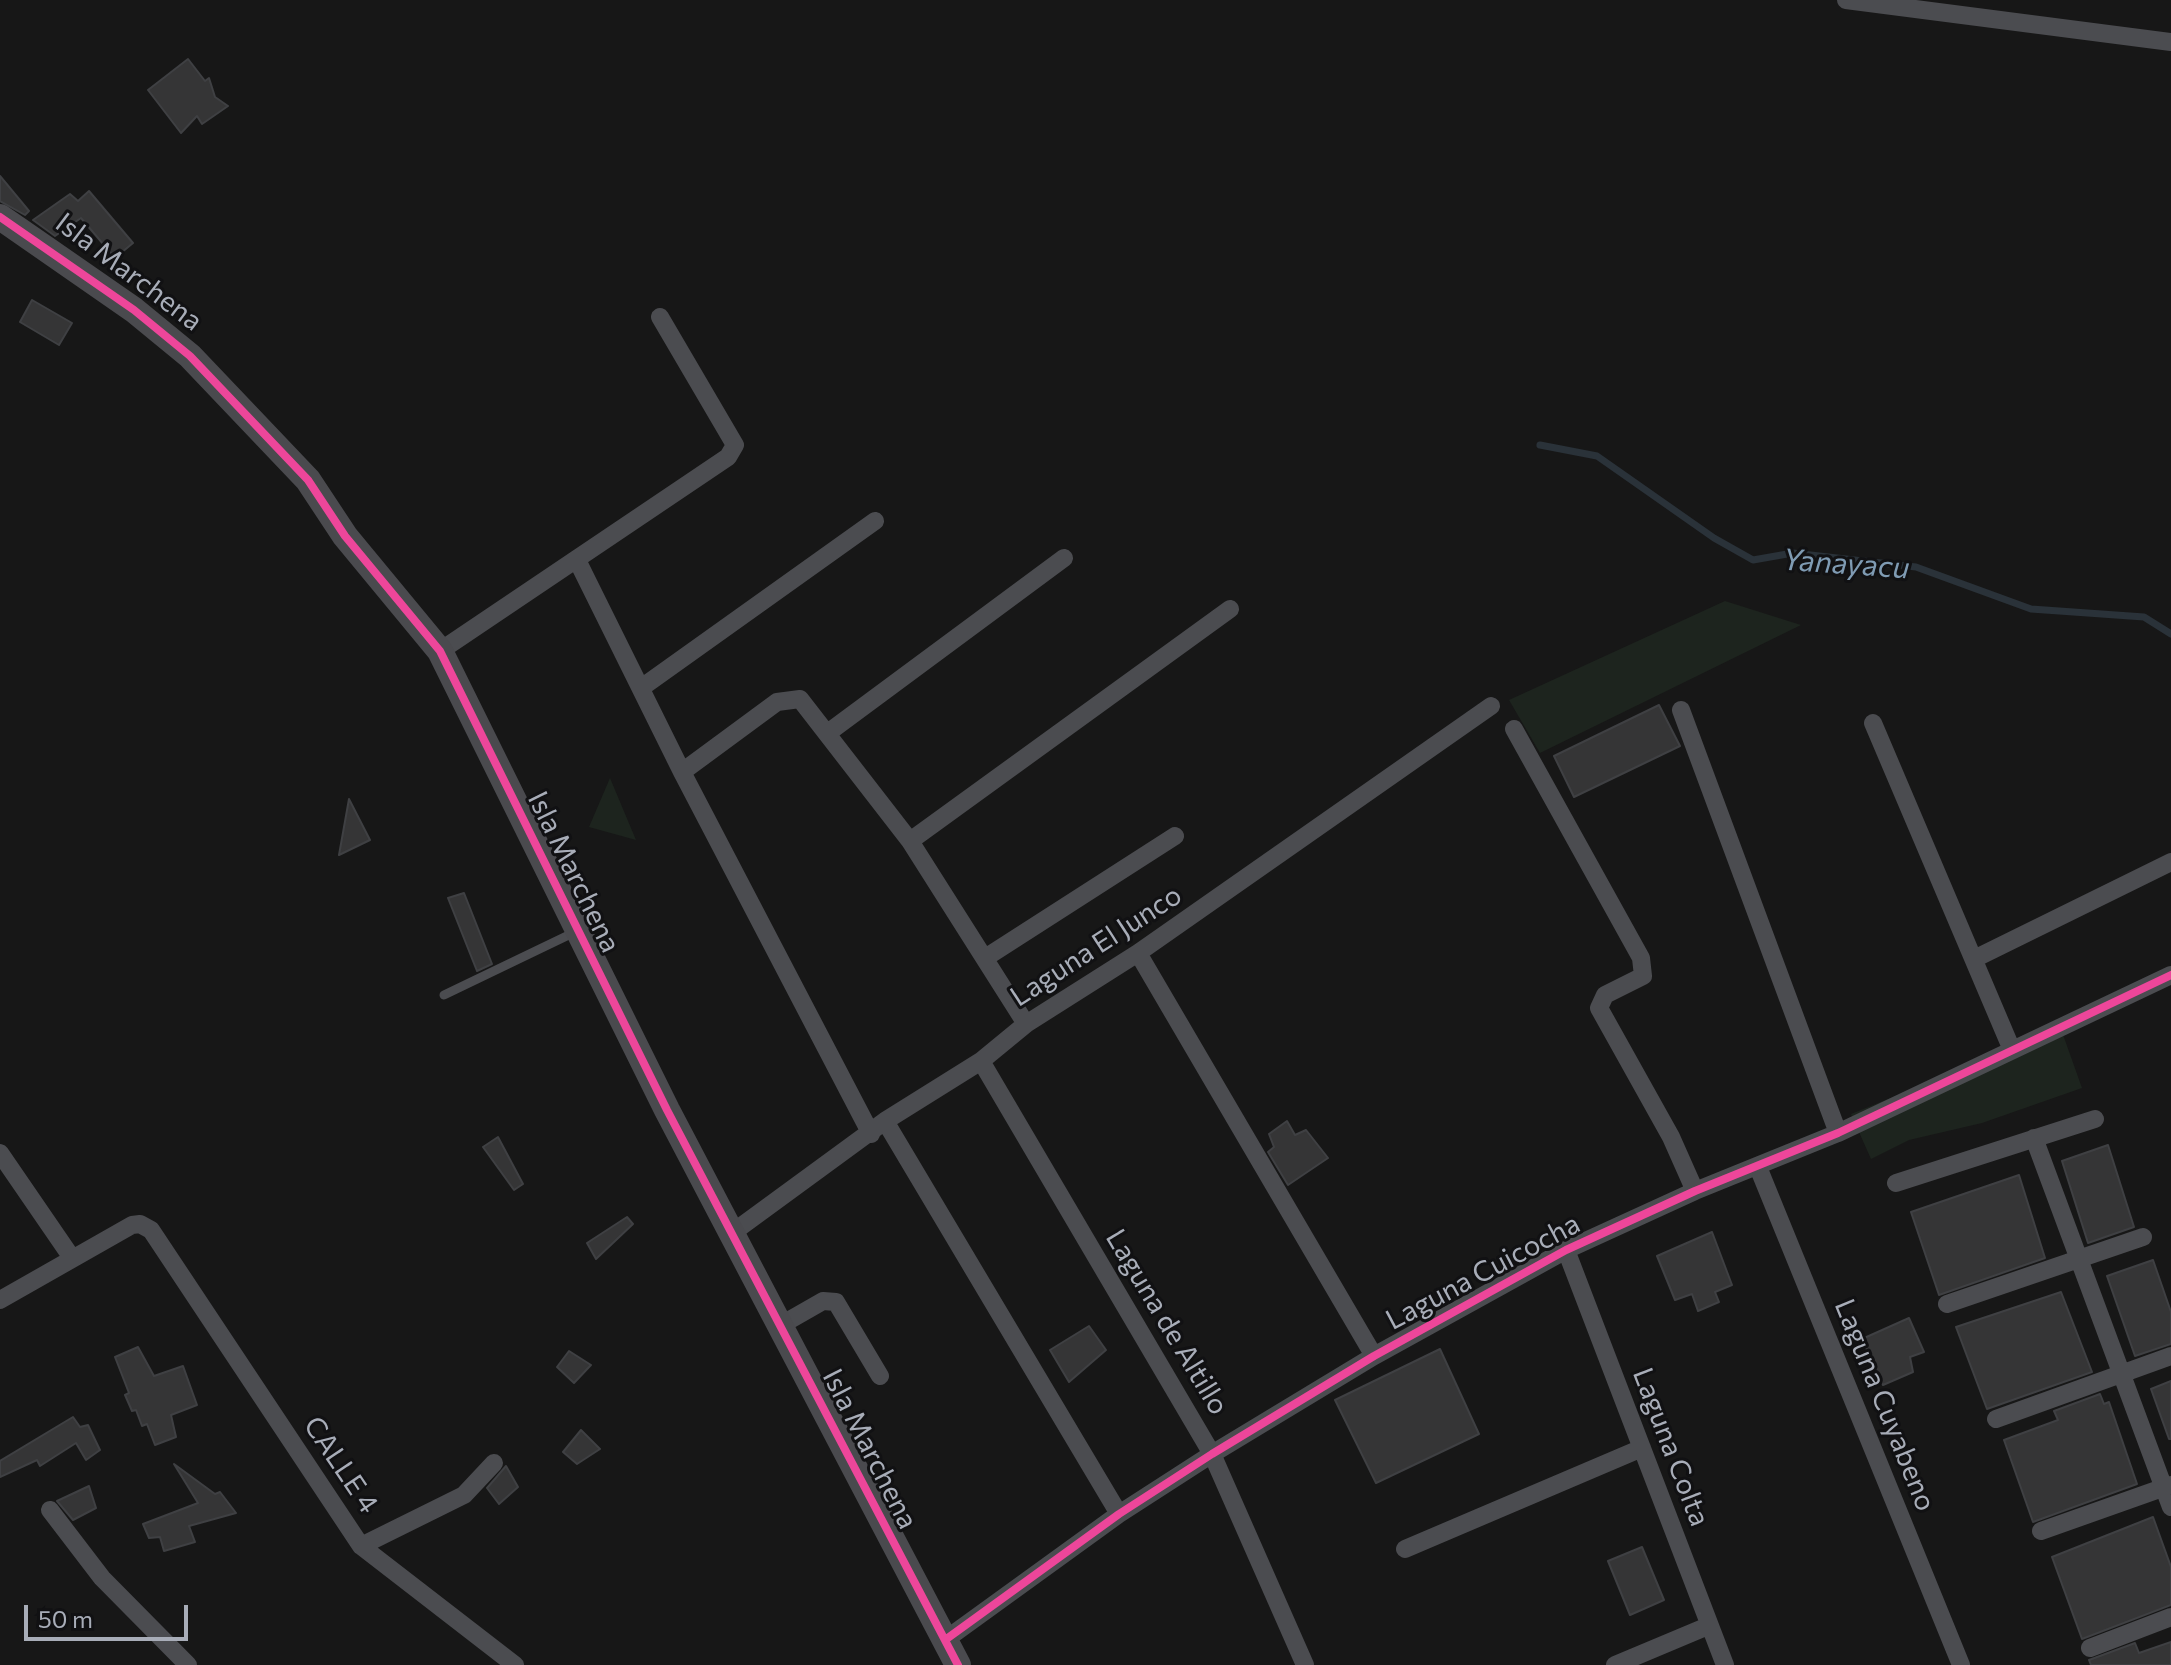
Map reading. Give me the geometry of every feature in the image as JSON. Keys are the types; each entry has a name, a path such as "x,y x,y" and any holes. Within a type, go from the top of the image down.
{"street":[{"path":"1846,0 2171,42"},
{"name":"Isla Marchena","path":"0,217 134,310 190,356 308,480 345,536 440,651 732,1233 958,1665"},
{"path":"440,651 728,457 735,445 660,317"},
{"path":"641,688 875,521"},
{"path":"829,732 1064,558"},
{"path":"577,560 682,772 878,1128 1119,1514"},
{"path":"910,841 1230,609"},
{"path":"682,772 777,702 800,699 829,732 910,841 1026,1024"},
{"name":"Laguna El Junco","path":"732,1233 878,1128 981,1061 1026,1024 1138,953 1491,706"},
{"path":"1681,710 1838,1133"},
{"path":"1873,723 2012,1050"},
{"path":"1514,729 1641,958 1643,976 1605,995 1599,1008 1671,1137 1695,1191"},
{"path":"985,958 1175,836"},
{"path":"1974,959 2171,862"},
{"path":"1138,953 1374,1356"},
{"name":"Laguna Cuicocha","path":"945,1640 1119,1514 1212,1454 1374,1356 1566,1250 1695,1191 1838,1133 2171,975"},
{"name":"Laguna de Altillo","path":"981,1061 1212,1454 1305,1665"},
{"path":"1896,1183 2095,1119"},
{"path":"2034,1138 2167,1487 2171,1507"},
{"path":"0,1153 72,1258 0,1300"},
{"name":"Laguna Cuyabeno","path":"1758,1167 1961,1665"},
{"name":"CALLE 4","path":"72,1258 136,1224 151,1230 361,1546 515,1665"},
{"path":"1947,1304 2143,1237"},
{"name":"Laguna Colta","path":"1566,1250 1725,1665"},
{"path":"781,1325 823,1301 836,1302 880,1376"},
{"path":"1996,1419 2171,1356"},
{"path":"1405,1549 1642,1448"},
{"path":"361,1546 464,1495 494,1463"},
{"path":"2041,1531 2167,1487"},
{"path":"50,1510 102,1578 188,1665"},
{"path":"2090,1648 2171,1617"},
{"path":"1615,1665 1708,1626"}],"lane":[{"path":"444,995 578,930"}],"shaded area":[{"path":"1725,601 1801,625 1540,753 1509,700"},
{"path":"610,778 636,840 589,827"},
{"path":"2061,1029 2082,1088 1982,1123 1909,1140 1871,1159 1851,1114"}],"building":[{"path":"188,59 205,81 209,78 215,97 228,106 202,124 197,116 181,133 148,90"},
{"path":"0,176 29,211 25,215 0,201"},
{"path":"89,191 133,243 115,258 81,218 55,236 33,220 70,194 78,201"},
{"path":"32,300 72,323 59,345 20,322"},
{"path":"1659,705 1680,746 1574,797 1554,756"},
{"path":"349,799 370,840 339,855"},
{"path":"464,893 492,964 477,971 448,898"},
{"path":"1287,1121 1295,1135 1306,1130 1328,1158 1288,1185 1268,1152 1274,1147 1269,1134"},
{"path":"498,1137 523,1184 514,1190 483,1147"},
{"path":"2108,1145 2134,1227 2088,1243 2062,1161"},
{"path":"2019,1175 2045,1258 1939,1295 1911,1212"},
{"path":"627,1217 633,1224 596,1259 587,1243"},
{"path":"1712,1232 1732,1285 1715,1292 1719,1302 1698,1311 1692,1294 1675,1300 1657,1256"},
{"path":"2153,1260 2171,1312 2171,1344 2135,1356 2107,1276"},
{"path":"2061,1292 2092,1372 1987,1409 1956,1327"},
{"path":"1909,1318 1924,1352 1910,1357 1913,1372 1883,1385 1862,1339"},
{"path":"1089,1326 1106,1350 1069,1382 1050,1350"},
{"path":"138,1347 154,1376 183,1366 197,1405 171,1415 176,1437 155,1445 147,1424 142,1426 136,1410 132,1411 125,1395 129,1393 115,1357"},
{"path":"1440,1349 1479,1434 1376,1483 1335,1400"},
{"path":"569,1351 591,1365 574,1383 557,1367"},
{"path":"2171,1381 2171,1439 2169,1439 2151,1389"},
{"path":"2100,1394 2104,1404 2109,1402 2137,1484 2033,1522 2004,1440 2058,1420 2054,1411"},
{"path":"73,1417 80,1427 88,1425 100,1450 86,1460 76,1443 40,1466 37,1460 0,1477 0,1461"},
{"path":"581,1430 600,1449 577,1464 563,1452"},
{"path":"174,1464 215,1494 220,1492 236,1513 189,1526 195,1542 164,1551 160,1537 149,1538 143,1524 198,1503"},
{"path":"506,1466 518,1487 499,1504 487,1488"},
{"path":"89,1486 96,1508 73,1520 57,1501"},
{"path":"2153,1517 2171,1567 2171,1605 2082,1639 2052,1557"},
{"path":"1642,1547 1664,1600 1630,1615 1608,1561"},
{"path":"2171,1642 2171,1665 2091,1665 2089,1660 2135,1643 2139,1653"}],"waterway":[{"name":"Yanayacu","path":"1540,445 1597,456 1714,538 1753,560 1793,553 1916,567 2031,609 2144,617 2171,634"}],"cycle path":[{"path":"0,217 134,310 190,356 308,480 345,536 440,651 667,1110 958,1665"},
{"path":"945,1640 1119,1514 1212,1454 1374,1356 1566,1250 1695,1191 1838,1133 2171,975"}]}
